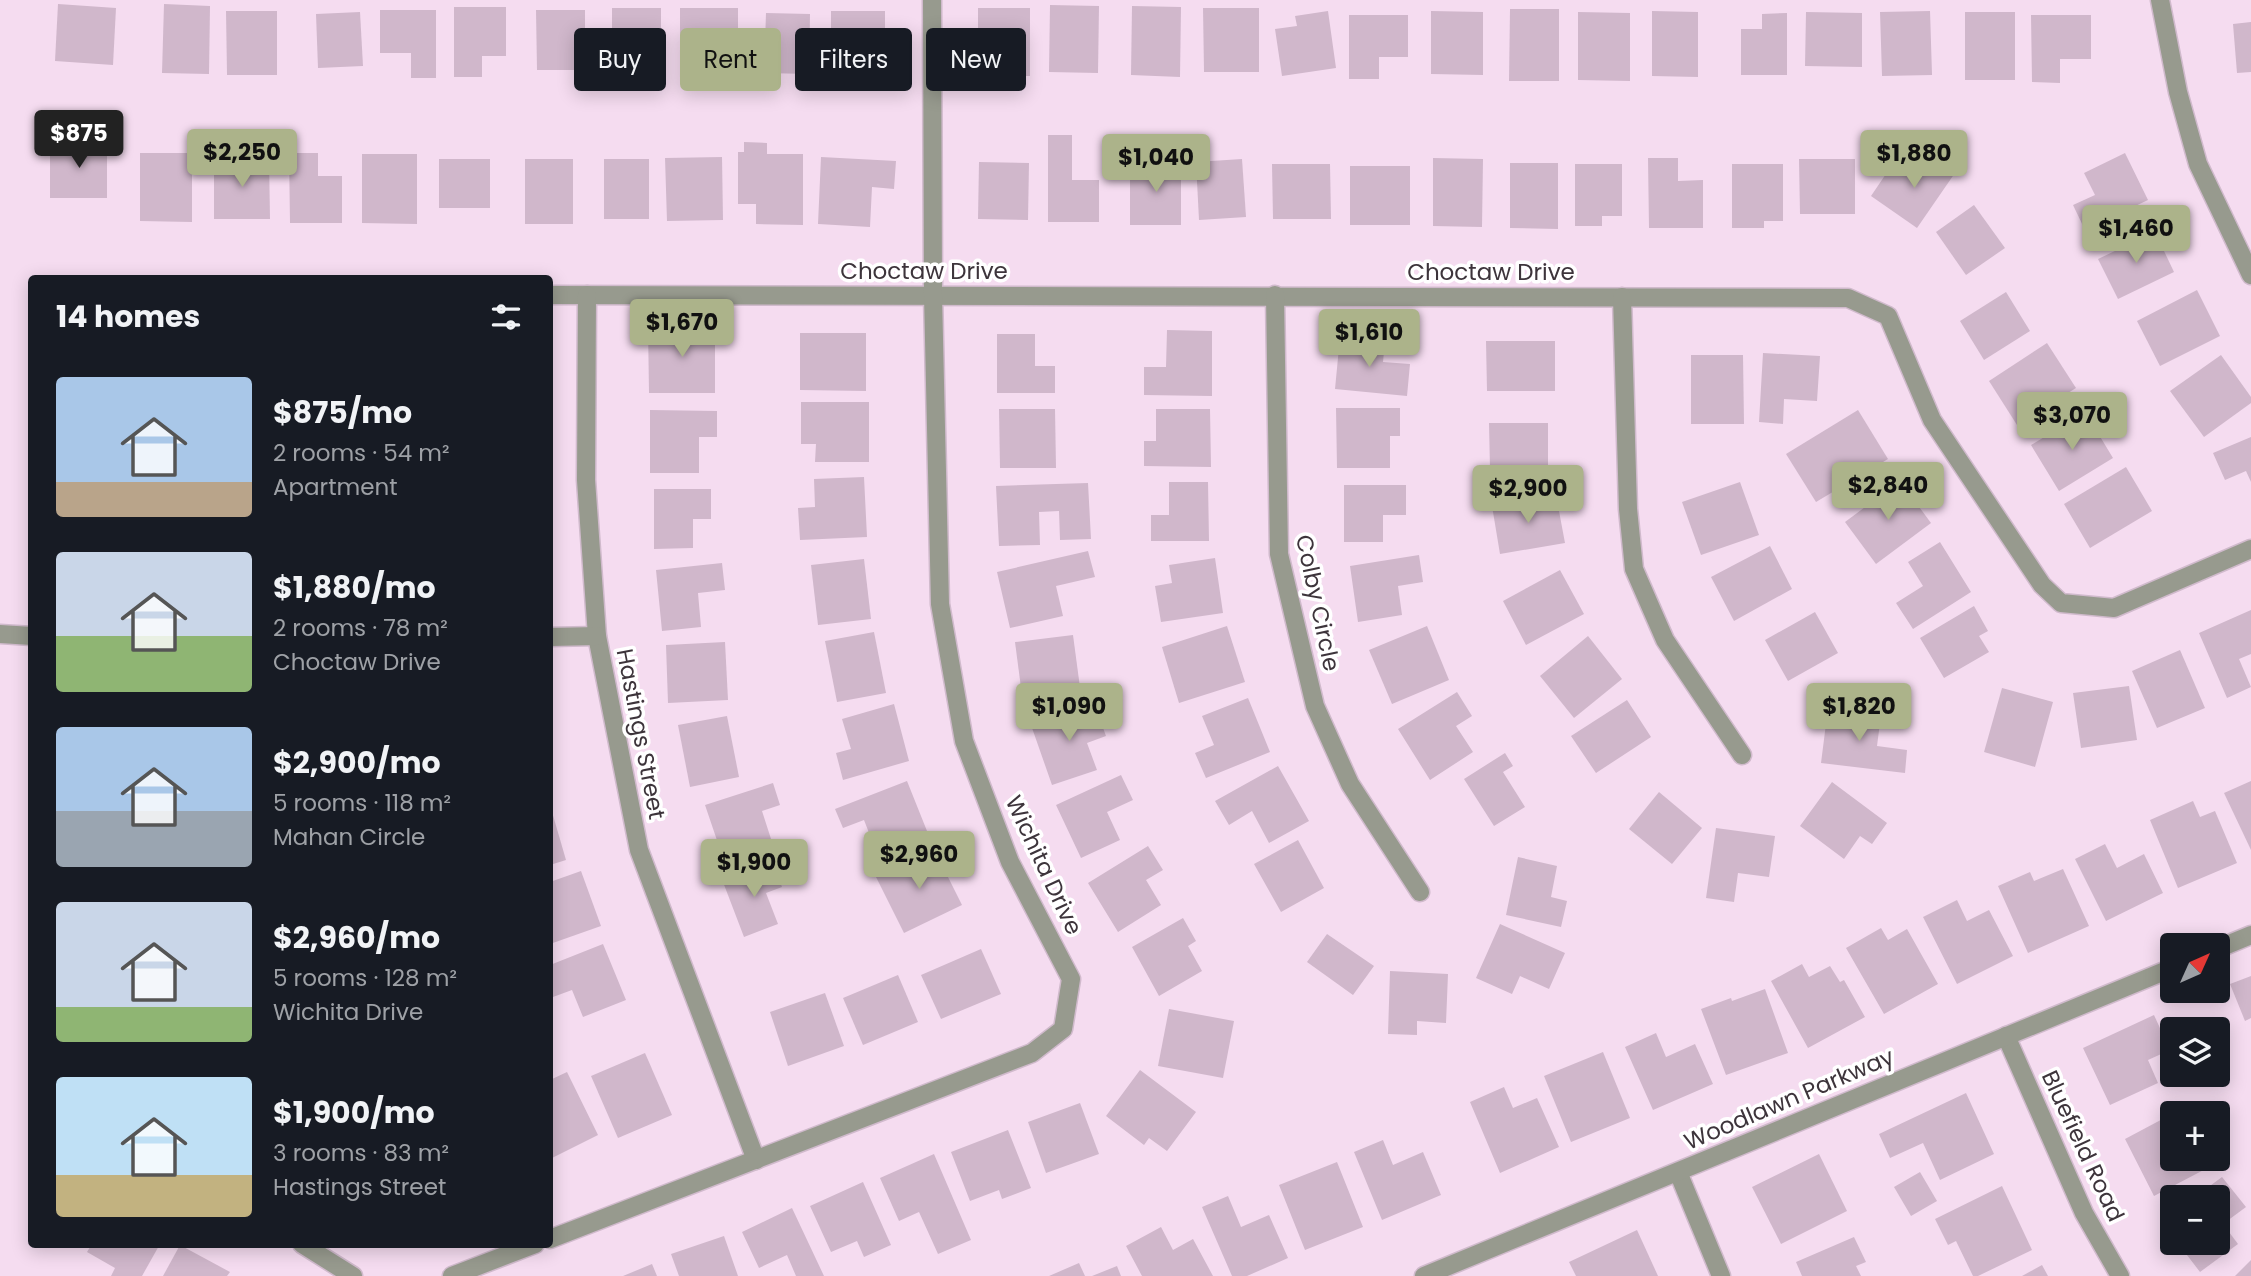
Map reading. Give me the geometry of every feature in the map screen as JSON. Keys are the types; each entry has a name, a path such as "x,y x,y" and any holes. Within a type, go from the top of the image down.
{"street":[{"name":"Wichita Drive","path":"553,1238 1032,1053 1063,1028 1071,979 1010,862 964,741 940,604 933,295 932,0"},
{"path":"2160,0 2178,92 2198,164 2251,275"},
{"name":"Choctaw Drive","path":"553,295 1848,298 1888,316 1932,420 2042,585 2061,603 2114,608 2251,549"},
{"name":"Hastings Street","path":"587,295 586,480 597,636 639,850 755,1160"},
{"name":"Colby Circle","path":"1275,295 1279,554 1315,706 1350,784 1420,892"},
{"path":"1622,297 1628,509 1634,569 1665,640 1742,755"},
{"path":"0,634 28,636"},
{"path":"553,637 597,636"},
{"path":"2230,944 2251,935"},
{"name":"Woodlawn Parkway","path":"1424,1276 2160,973"},
{"name":"Bluefield Road","path":"2006,1035 2084,1213 2120,1276"},
{"path":"1678,1172 1721,1276"},
{"path":"309,1248 353,1276"},
{"path":"452,1276 525,1248"}],"building":[{"path":"58,4 116,8 113,65 55,61"},
{"path":"164,4 210,6 209,74 162,73"},
{"path":"1050,5 1099,6 1098,73 1049,72"},
{"path":"1132,6 1181,7 1180,77 1131,75"},
{"path":"454,7 506,7 506,56 482,56 482,77 454,77"},
{"path":"612,8 661,8 661,28 612,28"},
{"path":"680,8 738,8 738,28 680,28"},
{"path":"978,8 1030,8 1030,76 1026,76 1026,28 978,28"},
{"path":"1203,8 1259,8 1259,72 1204,72"},
{"path":"1510,9 1559,9 1559,81 1509,81"},
{"path":"380,10 436,10 436,78 411,78 411,53 380,53"},
{"path":"536,10 585,10 585,28 574,28 574,70 537,70"},
{"path":"226,11 277,11 277,75 227,75"},
{"path":"831,11 885,11 885,28 831,28"},
{"path":"1328,11 1336,68 1282,76 1275,29 1297,26 1295,16"},
{"path":"1431,11 1483,12 1483,75 1431,74"},
{"path":"1652,11 1698,12 1698,77 1652,76"},
{"path":"1930,11 1932,75 1882,76 1880,12"},
{"path":"360,12 363,66 318,68 316,14"},
{"path":"1578,12 1630,13 1630,81 1578,80"},
{"path":"1806,12 1862,13 1862,67 1805,66"},
{"path":"1965,12 2015,12 2015,80 1965,80"},
{"path":"766,13 810,14 810,28 795,28 795,74 781,73 781,28 766,28"},
{"path":"1787,13 1787,75 1741,75 1741,29 1762,29 1762,14"},
{"path":"1349,15 1408,15 1408,57 1379,57 1379,79 1349,79"},
{"path":"2031,15 2091,15 2091,59 2060,59 2060,83 2032,82"},
{"path":"2251,22 2251,72 2237,73 2233,24"},
{"path":"1048,135 1072,135 1072,180 1099,180 1099,222 1048,222"},
{"path":"50,141 107,141 107,198 50,198"},
{"path":"744,142 767,143 767,154 803,154 803,225 756,224 756,204 738,204 738,152 744,152"},
{"path":"140,153 192,153 192,222 140,221"},
{"path":"289,153 318,153 318,176 342,176 342,223 290,223"},
{"path":"1934,153 1957,170 1917,228 1871,196 1892,165 1915,181"},
{"path":"2125,153 2148,200 2085,230 2073,205 2095,195 2084,173"},
{"path":"362,154 417,154 417,224 362,223"},
{"path":"722,157 723,220 667,221 665,158"},
{"path":"821,157 896,161 894,189 872,187 870,227 818,224"},
{"path":"214,158 269,158 270,219 214,219"},
{"path":"1433,158 1483,159 1482,227 1433,226"},
{"path":"1648,158 1678,158 1678,181 1703,180 1703,228 1649,228"},
{"path":"439,159 490,159 490,208 439,208"},
{"path":"525,159 573,159 573,224 525,224"},
{"path":"604,159 649,159 649,219 604,219"},
{"path":"1242,159 1246,217 1199,220 1196,162"},
{"path":"1799,159 1855,159 1855,214 1800,214"},
{"path":"979,162 1029,163 1028,220 978,219"},
{"path":"1130,163 1181,163 1181,225 1130,225"},
{"path":"1510,163 1558,163 1558,229 1510,228"},
{"path":"1272,164 1330,164 1331,219 1273,219"},
{"path":"1575,164 1622,164 1622,216 1602,216 1602,226 1575,226"},
{"path":"1732,164 1783,164 1783,221 1764,221 1764,228 1732,228"},
{"path":"1350,166 1410,166 1410,225 1350,225"},
{"path":"1974,205 2005,248 1966,275 1936,232"},
{"path":"2155,232 2174,272 2118,299 2098,259"},
{"path":"2197,290 2220,336 2160,366 2137,321"},
{"path":"2006,292 2030,331 1984,360 1960,321"},
{"path":"648,326 715,326 715,393 649,393"},
{"path":"1167,330 1212,331 1212,396 1144,395 1144,367 1166,367"},
{"path":"800,333 866,333 866,391 800,390"},
{"path":"997,334 1035,334 1035,366 1055,366 1055,393 997,393"},
{"path":"1340,337 1385,341 1383,362 1410,364 1407,396 1335,389"},
{"path":"1486,341 1555,341 1555,391 1487,391"},
{"path":"2047,343 2076,388 2017,425 1989,381"},
{"path":"1763,353 1820,356 1817,401 1784,399 1783,424 1759,422"},
{"path":"1691,355 1743,355 1744,424 1691,424"},
{"path":"2221,355 2251,397 2251,403 2204,437 2170,391"},
{"path":"801,402 869,402 869,462 815,462 816,444 801,444"},
{"path":"1336,408 1400,408 1400,436 1390,436 1390,468 1337,468"},
{"path":"999,409 1055,409 1056,468 1000,468"},
{"path":"1156,409 1210,409 1211,467 1144,466 1144,441 1156,441"},
{"path":"650,410 717,411 717,437 699,437 699,473 650,473"},
{"path":"1858,410 1888,459 1816,502 1786,454"},
{"path":"2087,415 2113,458 2059,491 2031,445"},
{"path":"1489,423 1548,423 1548,469 1490,469"},
{"path":"2251,437 2251,482 2246,471 2225,480 2213,453"},
{"path":"2126,467 2152,511 2090,548 2064,504"},
{"path":"864,477 867,537 800,540 798,508 815,507 814,479"},
{"path":"1900,481 1931,523 1876,564 1845,522"},
{"path":"1169,482 1208,482 1209,541 1151,541 1151,515 1169,515"},
{"path":"1740,482 1759,535 1701,555 1682,502"},
{"path":"1088,483 1091,539 1060,540 1059,511 1039,512 1040,545 999,546 996,486"},
{"path":"1344,485 1406,485 1406,515 1383,515 1383,542 1344,542"},
{"path":"654,489 711,489 711,519 693,519 693,548 654,549"},
{"path":"1556,495 1565,543 1500,554 1492,506"},
{"path":"1940,542 1971,592 1913,629 1896,603 1923,586 1908,562"},
{"path":"1770,546 1792,589 1734,621 1711,577"},
{"path":"1088,551 1095,577 1056,586 1063,616 1010,628 997,572"},
{"path":"1419,555 1423,582 1398,586 1402,615 1358,622 1350,566"},
{"path":"1215,558 1223,613 1161,622 1155,586 1172,583 1169,565"},
{"path":"864,559 871,619 818,625 811,565"},
{"path":"722,563 725,590 698,593 701,627 662,631 656,570"},
{"path":"1560,570 1584,614 1526,645 1503,601"},
{"path":"1974,606 1988,631 1979,636 1989,652 1944,678 1920,638"},
{"path":"2251,610 2251,654 2239,659 2251,687 2227,698 2199,633"},
{"path":"1815,612 1838,653 1788,681 1765,640"},
{"path":"1227,626 1245,682 1179,703 1162,647"},
{"path":"1427,626 1449,680 1392,704 1369,650"},
{"path":"874,632 886,693 837,702 825,641"},
{"path":"1073,635 1081,695 1023,703 1015,642"},
{"path":"1588,636 1622,679 1574,718 1540,676"},
{"path":"725,642 728,700 668,703 666,645"},
{"path":"2180,650 2205,708 2157,728 2132,671"},
{"path":"2129,686 2137,740 2081,748 2073,693"},
{"path":"2002,688 2053,702 2035,767 1984,752"},
{"path":"1457,692 1472,716 1456,726 1473,752 1430,780 1398,729"},
{"path":"1248,698 1270,752 1206,778 1195,753 1214,745 1202,716"},
{"path":"1627,700 1651,737 1596,773 1571,736"},
{"path":"1094,703 1106,736 1087,743 1097,770 1052,785 1031,725"},
{"path":"894,704 909,761 843,780 836,753 851,749 842,719"},
{"path":"1828,708 1881,715 1877,746 1907,750 1905,773 1821,763"},
{"path":"727,716 739,777 690,787 678,725"},
{"path":"1505,753 1513,766 1503,772 1525,807 1494,826 1464,779"},
{"path":"1278,766 1309,821 1269,843 1252,811 1229,825 1215,801"},
{"path":"1121,775 1133,800 1107,812 1120,840 1081,858 1056,805"},
{"path":"907,781 929,836 878,856 864,820 843,828 835,809"},
{"path":"2251,781 2251,850 2224,793"},
{"path":"1832,782 1887,823 1872,844 1860,836 1844,859 1800,826"},
{"path":"773,783 780,805 762,811 772,842 723,858 705,805"},
{"path":"1659,792 1702,828 1672,864 1629,829"},
{"path":"2193,801 2200,817 2215,811 2237,863 2178,888 2150,820"},
{"path":"553,815 566,860 553,864"},
{"path":"1716,828 1775,836 1769,877 1738,873 1734,902 1706,898"},
{"path":"1298,840 1324,888 1281,912 1254,864"},
{"path":"2105,844 2117,868 2144,854 2163,893 2106,921 2075,859"},
{"path":"1148,846 1163,870 1146,880 1161,905 1118,932 1088,883"},
{"path":"934,849 962,905 904,933 876,877"},
{"path":"1518,857 1557,866 1551,897 1567,901 1561,927 1506,915"},
{"path":"773,863 782,887 766,893 778,924 744,937 723,882"},
{"path":"2063,869 2089,926 2028,953 1998,886 2030,872 2034,881"},
{"path":"581,871 601,926 553,943 553,881"},
{"path":"1957,900 1967,921 1989,910 2013,956 1957,984 1923,917"},
{"path":"1183,918 1196,941 1188,946 1202,971 1159,996 1132,947"},
{"path":"1500,924 1565,953 1549,989 1520,976 1512,994 1476,978"},
{"path":"1881,928 1888,940 1907,929 1938,984 1884,1014 1846,948"},
{"path":"1327,934 1374,966 1353,995 1307,962"},
{"path":"603,944 626,1000 583,1017 572,990 553,997 553,964"},
{"path":"981,949 1001,994 941,1019 921,975"},
{"path":"1802,964 1809,977 1830,966 1840,982 1844,980 1865,1017 1808,1048 1771,981"},
{"path":"1390,971 1448,974 1446,1023 1417,1021 1417,1035 1388,1034"},
{"path":"898,975 918,1022 863,1045 843,998"},
{"path":"2251,976 2251,1018 2245,1021 2230,984"},
{"path":"1765,989 1788,1053 1726,1075 1701,1009"},
{"path":"825,993 844,1046 788,1066 770,1012"},
{"path":"1169,1009 1234,1021 1223,1078 1158,1066"},
{"path":"2154,1015 2160,1028 2160,1055 2148,1060 2158,1083 2110,1105 2083,1048"},
{"path":"1656,1033 1666,1057 1695,1044 1713,1084 1653,1110 1625,1047"},
{"path":"1603,1052 1630,1118 1571,1142 1544,1076"},
{"path":"645,1053 672,1115 618,1138 591,1076"},
{"path":"1140,1070 1196,1112 1167,1151 1149,1138 1144,1145 1106,1116"},
{"path":"567,1072 598,1135 553,1158 553,1079"},
{"path":"1504,1087 1513,1108 1537,1098 1559,1147 1500,1173 1470,1102"},
{"path":"1966,1093 1994,1154 1940,1180 1923,1143 1890,1158 1879,1134"},
{"path":"1080,1103 1099,1154 1046,1173 1028,1122"},
{"path":"2160,1120 2160,1171 2202,1171 2175,1185 2160,1185 2160,1193 2154,1196 2125,1139"},
{"path":"1008,1130 1031,1188 1002,1199 999,1190 970,1201 951,1152"},
{"path":"1383,1140 1393,1165 1423,1152 1441,1195 1382,1220 1354,1152"},
{"path":"934,1154 971,1240 938,1254 919,1212 899,1221 880,1178"},
{"path":"1819,1154 1847,1211 1781,1244 1752,1187"},
{"path":"1337,1162 1363,1227 1305,1250 1279,1185"},
{"path":"1920,1172 1937,1201 1911,1216 1894,1187"},
{"path":"2222,1177 2228,1185 2211,1185"},
{"path":"863,1182 891,1245 864,1257 857,1241 831,1252 810,1206"},
{"path":"2002,1186 2032,1250 1973,1276 1956,1241 1948,1245 1935,1219"},
{"path":"2230,1187 2246,1207 2230,1219"},
{"path":"1228,1196 1241,1227 1269,1215 1288,1258 1247,1276 1232,1276 1202,1207"},
{"path":"792,1208 824,1276 796,1276 787,1255 759,1268 742,1232"},
{"path":"1161,1227 1173,1250 1193,1239 1213,1276 1142,1276 1126,1246"},
{"path":"1637,1230 1658,1276 1576,1276 1569,1262"},
{"path":"2230,1233 2238,1244 2230,1250"},
{"path":"724,1236 738,1276 679,1276 671,1254"},
{"path":"1854,1237 1866,1262 1856,1266 1861,1276 1802,1276 1796,1262"},
{"path":"90,1248 158,1248 142,1276 111,1276 115,1268 87,1252"},
{"path":"178,1248 186,1248 230,1272 227,1276 163,1276"},
{"path":"2187,1255 2223,1255 2200,1272"},
{"path":"2251,1260 2251,1276 2235,1276"},
{"path":"1079,1263 1085,1276 1049,1276"},
{"path":"652,1264 657,1276 623,1276"},
{"path":"2042,1265 2048,1276 2022,1276"},
{"path":"1117,1266 1121,1276 1092,1276"}]}
